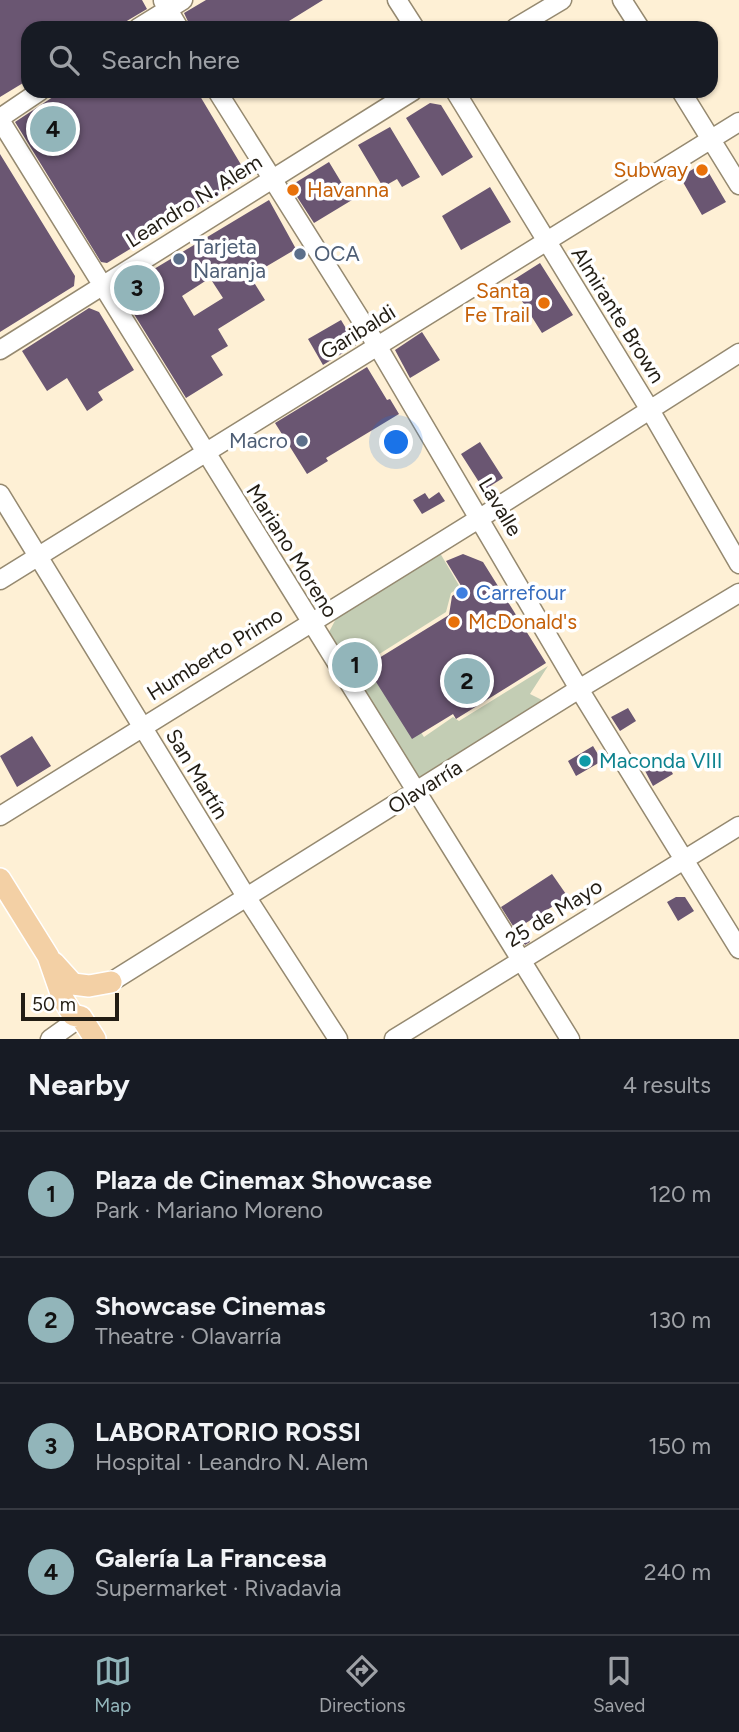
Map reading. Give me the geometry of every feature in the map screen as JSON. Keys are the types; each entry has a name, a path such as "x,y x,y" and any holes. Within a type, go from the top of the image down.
{"main road":[{"path":"0,879 48,956 66,1006 73,1015 80,1017 94,1039"},
{"name":"Olavarría","path":"48,956 73,984 89,986 111,982"},
{"name":"Olavarría","path":"80,1017 111,982"}],"street":[{"path":"397,0 410,21"},
{"path":"527,21 562,0"},
{"path":"622,0 636,21"},
{"path":"147,21 171,3 177,21"},
{"path":"0,119 30,98"},
{"name":"Lavalle","path":"221,98 378,347 579,689 739,950"},
{"name":"Leandro N. Alem","path":"0,349 402,98"},
{"name":"Almirante Brown","path":"459,98 650,410 739,564"},
{"path":"686,98 739,185"},
{"name":"Mariano Moreno","path":"0,119 570,1039"},
{"name":"Garibaldi","path":"0,580 739,122"},
{"name":"Humberto Primo","path":"0,816 480,518 739,353"},
{"name":"San Martín","path":"0,494 247,898 338,1039"},
{"name":"Olavarría","path":"111,982 579,689 739,593"},
{"name":"25 de Mayo","path":"394,1039 739,826"},
{"name":"Olavarría","path":"50,1039 80,1017"}],"green space":[{"path":"440,553 460,587 451,593 446,612 365,663 363,668 367,670 377,663 424,737 453,717 459,721 548,666 530,694 548,703 422,778 411,772 330,640 329,632 339,613"}],"building":[{"path":"0,0 142,0 147,9 127,21 21,21 21,84 0,97"},
{"path":"206,0 323,0 289,21 188,21 184,13"},
{"path":"51,98 201,98 246,173 244,180 107,263 101,262 15,122"},
{"path":"430,103 441,105 473,157 442,176 406,118"},
{"path":"390,127 420,177 402,187 397,179 383,187 358,145"},
{"path":"0,154 75,276 74,286 0,332"},
{"path":"329,162 352,200 314,223 290,186"},
{"path":"703,163 726,202 702,215 680,177"},
{"path":"490,187 511,222 461,250 442,216"},
{"path":"269,200 296,249 250,276 265,300 218,329 228,346 211,356 223,375 186,398 119,290","holes":["210,278 223,298 194,316 182,296"]},
{"path":"540,263 573,315 542,333 510,282"},
{"path":"89,308 99,312 134,370 98,392 103,400 87,411 67,378 47,391 22,351"},
{"path":"341,320 356,345 323,365 308,339"},
{"path":"422,332 440,360 410,378 395,350"},
{"path":"367,367 399,414 326,458 328,461 307,474 275,423"},
{"path":"480,442 503,478 484,490 461,454"},
{"path":"439,492 445,501 422,514 413,500 425,493 429,499"},
{"path":"463,554 483,562 546,663 456,719 453,714 412,739 366,666 449,615 452,596 463,589 446,561"},
{"path":"628,708 636,721 620,731 611,717"},
{"path":"32,736 51,766 17,787 0,756"},
{"name":"Maconda VIII","path":"593,746 602,761 576,776 568,761"},
{"path":"663,756 673,774 653,786 643,767"},
{"path":"552,874 568,897 521,926 530,942 525,945 501,907"},
{"path":"676,897 685,897 694,911 678,921 667,902"}],"place":[{"name":"Galería La Francesa","path":"53,129"},
{"name":"Subway","path":"702,170"},
{"name":"Havanna","path":"293,190"},
{"name":"OCA","path":"300,254"},
{"name":"Tarjeta Naranja","path":"179,259"},
{"name":"LABORATORIO ROSSI","path":"137,288"},
{"name":"Santa Fe Trail","path":"544,303"},
{"name":"Macro","path":"302,441"},
{"name":"Carrefour","path":"462,593"},
{"name":"McDonald's","path":"454,622"},
{"name":"Plaza de Cinemax Showcase","path":"355,665"},
{"name":"Showcase Cinemas","path":"467,681"},
{"name":"Maconda VIII","path":"585,761"}]}
